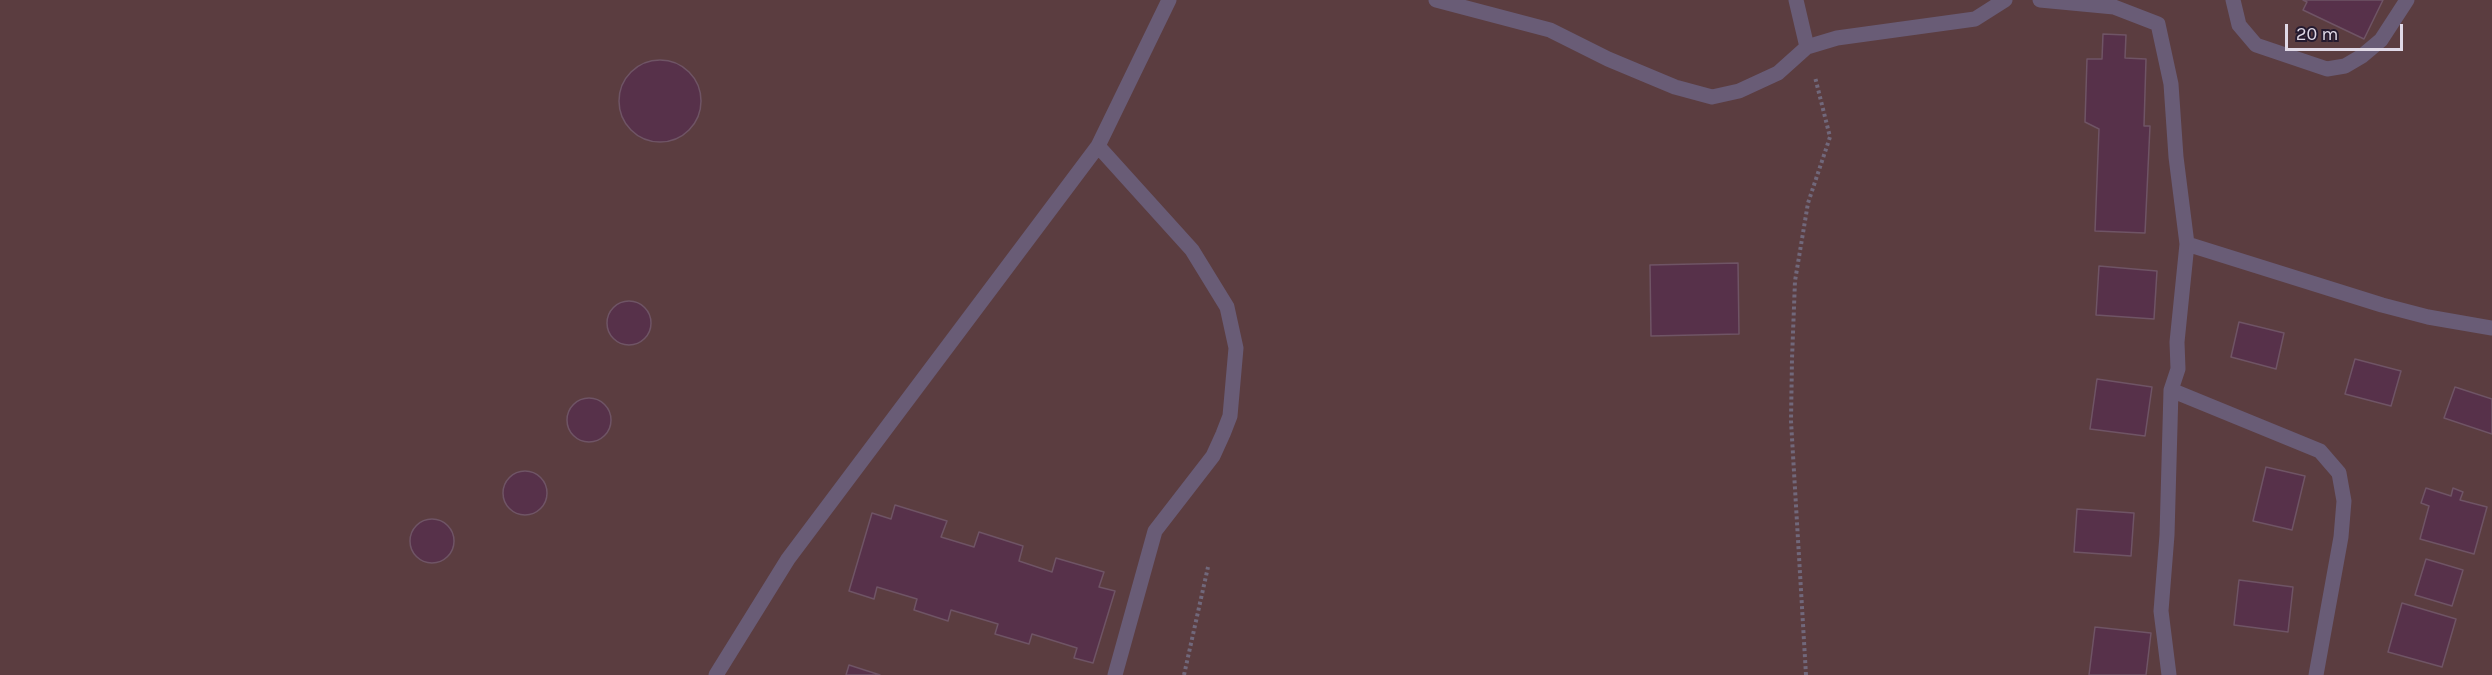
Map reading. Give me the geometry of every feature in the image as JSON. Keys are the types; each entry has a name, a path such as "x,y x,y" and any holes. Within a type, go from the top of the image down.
{"street":[{"path":"716,675 788,559 1098,146 1169,0"},
{"path":"1436,0 1550,30 1608,59 1675,87 1712,97 1739,91 1778,73 1807,47 1837,38 1975,18 2005,0"},
{"path":"1796,0 1807,47"},
{"path":"2040,0 2114,7 2158,24 2172,84 2176,157 2187,244 2177,342 2178,369 2171,390 2167,535 2161,611 2169,675"},
{"path":"2234,0 2239,25 2256,45 2327,69 2345,66 2362,56 2381,40 2407,0"},
{"path":"1098,146 1192,250 1227,307 1236,348 1230,416 1213,456 1155,531 1115,675"},
{"path":"2187,244 2320,287 2405,311 2492,328"},
{"path":"2171,390 2319,451 2339,473 2344,501 2341,537 2316,675"}],"path":[{"path":"1806,675 1791,421 1795,281 1808,203 1830,137 1807,47"},
{"path":"1184,675 1208,567"}],"shaded area":[{"path":"0,0 2492,0 2492,675 0,675"}],"building":[{"path":"2303,0 2383,0 2364,39 2303,10 2307,2"},
{"path":"2103,34 2126,35 2125,58 2146,59 2144,126 2150,126 2145,233 2095,231 2099,129 2085,122 2087,59 2102,59"},
{"path":"660,60 676,63 689,72 698,85 701,101 698,117 689,130 676,139 660,142 644,139 631,130 622,117 619,101 622,85 631,72 644,63"},
{"path":"1738,263 1739,334 1651,336 1650,265"},
{"path":"2099,266 2157,271 2154,319 2096,315"},
{"path":"629,301 645,307 651,323 645,339 629,345 613,339 607,323 613,307"},
{"path":"2239,322 2284,333 2276,369 2231,357"},
{"path":"2355,359 2401,371 2391,406 2345,394"},
{"path":"2097,379 2152,387 2145,436 2090,429"},
{"path":"2455,387 2492,399 2492,434 2444,418"},
{"path":"589,398 605,404 611,420 605,436 589,442 573,436 567,420 573,404"},
{"path":"2266,467 2305,476 2292,530 2253,521"},
{"path":"525,471 541,477 547,493 541,509 525,515 509,509 503,493 509,477"},
{"path":"2426,488 2451,496 2453,488 2463,492 2460,500 2487,507 2474,554 2420,539 2429,506 2421,503"},
{"path":"895,505 947,521 941,537 974,547 979,532 1023,546 1019,561 1052,572 1056,558 1104,572 1099,587 1115,591 1093,663 1074,658 1077,648 1032,634 1029,644 995,634 998,624 951,610 948,621 914,610 917,599 877,587 874,599 849,591 872,513 891,519"},
{"path":"2077,509 2134,513 2131,556 2074,552"},
{"path":"432,519 448,525 454,541 448,557 432,563 416,557 410,541 416,525"},
{"path":"2426,559 2463,570 2452,606 2415,595"},
{"path":"2239,580 2293,587 2288,632 2234,625"},
{"path":"2402,603 2456,619 2442,667 2388,652"},
{"path":"2095,627 2151,633 2146,675 2089,675"},
{"path":"849,665 880,675 846,675"}]}
